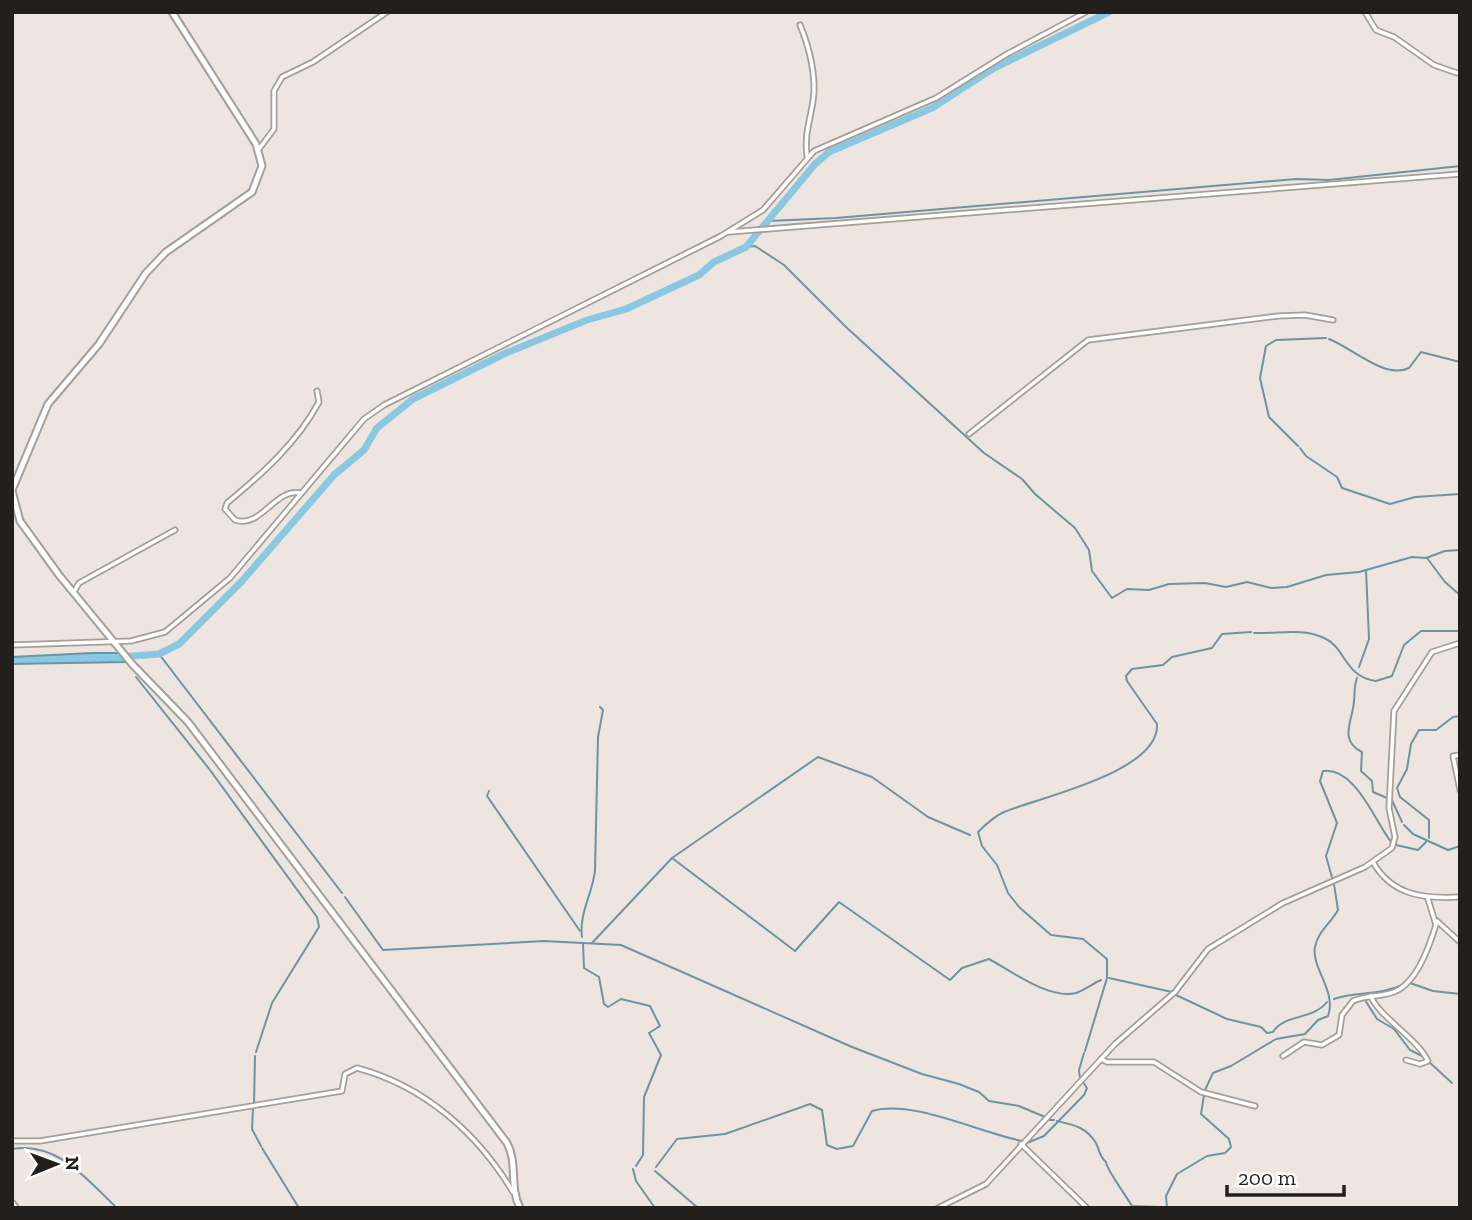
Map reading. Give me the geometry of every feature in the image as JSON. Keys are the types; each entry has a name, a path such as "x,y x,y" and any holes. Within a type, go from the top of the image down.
{"main road":[{"path":"172,12 259,149 261,171 252,192 166,252 150,267 99,344 48,404 12,491 15,511 23,526 132,664 188,722 507,1143 512,1156 513,1192 520,1208"}],"street":[{"path":"259,149 274,129 274,96 282,77 308,65 387,12"},
{"path":"12,645 115,642 149,638 182,622 230,578 364,419 384,405 727,232 763,210 807,156 936,97 1007,54 1086,12"},
{"path":"1365,12 1376,30 1394,37 1434,65 1460,74"},
{"path":"800,25 810,59 814,89 806,131 807,156"},
{"path":"727,232 1460,174"},
{"path":"970,434 1088,340 1278,316 1305,314 1333,320"},
{"path":"300,493 290,493 247,522 235,520 225,509 227,503 262,475 306,425 319,402 317,391"},
{"path":"75,590 79,583 175,530"},
{"path":"938,1208 986,1184 1101,1059 1175,992 1208,948 1283,903 1339,881 1373,862 1394,843 1389,794 1393,721 1398,701 1432,652 1460,643"},
{"path":"1460,754 1453,756 1460,790"},
{"path":"1373,862 1385,880 1428,899 1460,897"},
{"path":"1428,899 1437,921 1451,930 1460,942"},
{"path":"1283,1056 1307,1041 1322,1045 1336,1038 1339,1035 1342,1014 1348,1005 1358,998 1391,993 1404,986 1422,960 1437,921"},
{"path":"1371,996 1375,1005 1399,1027 1427,1061 1420,1064 1406,1060"},
{"path":"1101,1059 1107,1062 1154,1062 1201,1092 1255,1106"},
{"path":"12,1141 40,1141 342,1091 345,1074 357,1068 444,1108 496,1164 513,1192"},
{"path":"1021,1144 1087,1208"}],"water":[{"path":"120,653 126,662 12,664 12,657"}],"waterway":[{"path":"120,657 159,654 179,644 242,581 334,475 364,450 377,428 413,399 506,353 587,320 626,309 699,275 714,262 746,247 815,164 829,152 932,108 994,68 1109,12"},
{"path":"768,221 836,218 1296,179 1329,180 1460,166"},
{"path":"746,247 755,246 784,265 846,327 984,453 1022,479 1035,494 1075,528 1089,550 1092,571 1112,598 1127,589 1149,590 1169,584 1205,583 1226,587 1247,582 1271,588 1287,587 1326,575 1359,572 1412,557 1426,558 1445,551 1460,550"},
{"path":"1298,446 1269,417 1260,378 1266,346 1276,340 1326,338"},
{"path":"1329,339 1389,370 1409,368 1421,352 1460,362"},
{"path":"1300,448 1306,456 1337,477 1342,488 1390,504 1415,497 1460,494"},
{"path":"1427,558 1445,582 1460,595"},
{"path":"1359,667 1369,639 1366,570"},
{"path":"1254,633 1300,632 1317,635 1332,643 1358,674 1376,681 1392,676 1404,645 1421,631 1460,631"},
{"path":"1085,1051 1107,978 1107,959 1083,939 1051,935 1019,907 1008,893 997,865 982,846 978,832 1004,812 1095,780 1139,756 1153,741 1157,724 1127,681 1126,676 1132,669 1163,665 1172,657 1212,648 1222,634 1251,632"},
{"path":"159,654 342,893"},
{"path":"136,677 210,770 317,917 319,927 272,1003 256,1052"},
{"path":"1357,678 1349,729 1350,742 1362,752 1361,771 1372,781 1373,792 1387,798"},
{"path":"582,937 582,920 595,871 598,737 603,710 600,707"},
{"path":"1429,838 1429,820 1400,797 1397,788 1407,769 1411,744 1419,730 1436,730 1453,717 1460,716"},
{"path":"592,943 672,858 818,757 872,777 928,817 970,835"},
{"path":"1333,881 1326,856 1337,823 1320,781 1323,771 1345,777 1354,786 1392,843"},
{"path":"489,791 487,796 580,931"},
{"path":"1391,798 1402,822"},
{"path":"1404,825 1413,834 1448,850 1460,846"},
{"path":"1396,845 1418,850 1426,842"},
{"path":"672,858 795,951 839,902 950,980 962,968 989,959 1031,983 1055,992 1076,993 1101,980"},
{"path":"1204,1092 1213,1073 1231,1066 1276,1039 1305,1034 1318,1020 1328,1016 1329,998 1317,963 1315,947 1319,936 1338,910 1334,884"},
{"path":"345,897 383,950 544,941 621,945 852,1047 922,1074 959,1084 979,1092 989,1101 1019,1106 1045,1117"},
{"path":"583,943 584,968 599,977 604,1004 608,1007 621,999 650,1006 660,1026 649,1033 661,1055 644,1097 643,1155 636,1166"},
{"path":"1109,978 1172,992"},
{"path":"1410,983 1433,991 1460,994"},
{"path":"1334,999 1385,991 1402,985"},
{"path":"1176,995 1227,1019 1261,1027 1267,1033 1273,1032 1284,1022 1314,1012 1327,1002"},
{"path":"1365,1000 1377,1019 1394,1029 1410,1050 1424,1057"},
{"path":"1080,1079 1079,1070 1084,1053"},
{"path":"254,1104 255,1056"},
{"path":"1428,1061 1452,1083"},
{"path":"1027,1143 1044,1136 1084,1095 1087,1088 1083,1082"},
{"path":"1167,1208 1166,1196 1177,1174 1207,1156 1225,1153 1231,1147 1229,1139 1201,1114 1204,1095"},
{"path":"656,1167 677,1139 725,1134 810,1104 822,1110 827,1145 837,1149 853,1146 872,1111 888,1109 926,1113 1022,1141"},
{"path":"253,1109 252,1129 261,1146"},
{"path":"1057,1121 1088,1133 1132,1206 1160,1207"},
{"path":"12,1149 28,1148 58,1157 83,1175 117,1208"},
{"path":"262,1148 299,1208"},
{"path":"633,1169 636,1181 655,1208"},
{"path":"655,1171 698,1208"}]}
